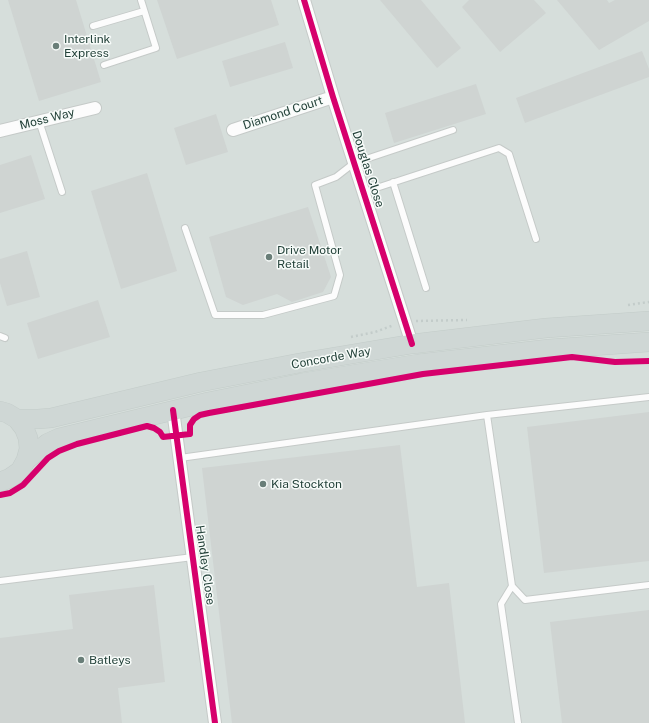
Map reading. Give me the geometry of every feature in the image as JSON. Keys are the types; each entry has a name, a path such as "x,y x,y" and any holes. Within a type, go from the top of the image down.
{"main road":[{"name":"Concorde Way","path":"8,415 38,419 51,418 201,382 300,362 412,344 546,328 649,321"},
{"name":"Concorde Way","path":"0,482 10,478 20,470 26,460 59,438 173,410 302,383 418,364 549,349 649,342"},
{"path":"8,415 24,428 28,438 29,449 26,460"}],"street":[{"name":"Douglas Close","path":"304,0 333,97 412,344"},
{"name":"Diamond Court","path":"233,130 333,97"},
{"name":"Moss Way","path":"0,131 95,108"},
{"name":"Handley Close","path":"173,410 215,723"}],"lane":[{"path":"104,65 156,48 140,0"},
{"path":"93,26 144,11"},
{"path":"39,121 62,192"},
{"path":"185,228 215,315 263,315 334,296 340,275 315,185 336,177 354,163 453,130"},
{"path":"364,192 499,148 509,154 536,239"},
{"path":"393,182 426,288"},
{"path":"180,458 487,415 649,397"},
{"path":"487,415 512,586 525,600 649,585"},
{"path":"0,580 193,557"},
{"path":"512,586 501,604 518,723"}],"shaded area":[{"path":"0,0 649,0 649,723 0,723"}],"building":[{"name":"Interlink Express","path":"8,0 76,0 101,82 39,101"},
{"path":"157,0 271,0 279,25 177,59"},
{"path":"380,0 421,0 461,48 437,68"},
{"path":"469,0 534,0 546,13 500,52 462,7"},
{"path":"557,0 607,0 609,3 615,0 649,0 649,21 599,50"},
{"path":"285,42 293,68 230,87 222,61"},
{"path":"642,51 649,69 649,77 525,123 516,98"},
{"path":"476,84 486,114 394,143 385,113"},
{"path":"216,114 228,152 186,165 174,128"},
{"path":"31,155 45,199 0,213 0,165"},
{"path":"147,173 177,271 121,289 91,191"},
{"name":"Drive Motor Retail","path":"308,207 331,277 323,292 292,302 277,294 243,305 226,297 209,237"},
{"path":"27,251 40,297 7,306 0,283 0,259"},
{"path":"98,300 110,337 38,359 27,323"},
{"path":"649,412 649,561 544,573 527,427"},
{"path":"400,445 417,587 449,583 465,723 232,723 202,468"},
{"name":"Batleys","path":"154,585 165,682 118,688 122,723 0,723 0,638 73,629 69,595"},
{"path":"649,610 649,723 562,723 550,622"}],"cycle path":[{"path":"304,0 333,97 412,344"},
{"path":"0,495 10,493 23,485 48,458 59,451 77,444 147,426 160,432 163,437 190,434 190,425 194,419 200,415 209,413 423,374 572,357 615,362 649,361"},
{"path":"173,410 215,723"}],"place":[{"name":"Interlink Express","path":"56,46"},
{"name":"Drive Motor Retail","path":"269,257"},
{"name":"Kia Stockton","path":"263,484"},
{"name":"Batleys","path":"81,660"}]}
